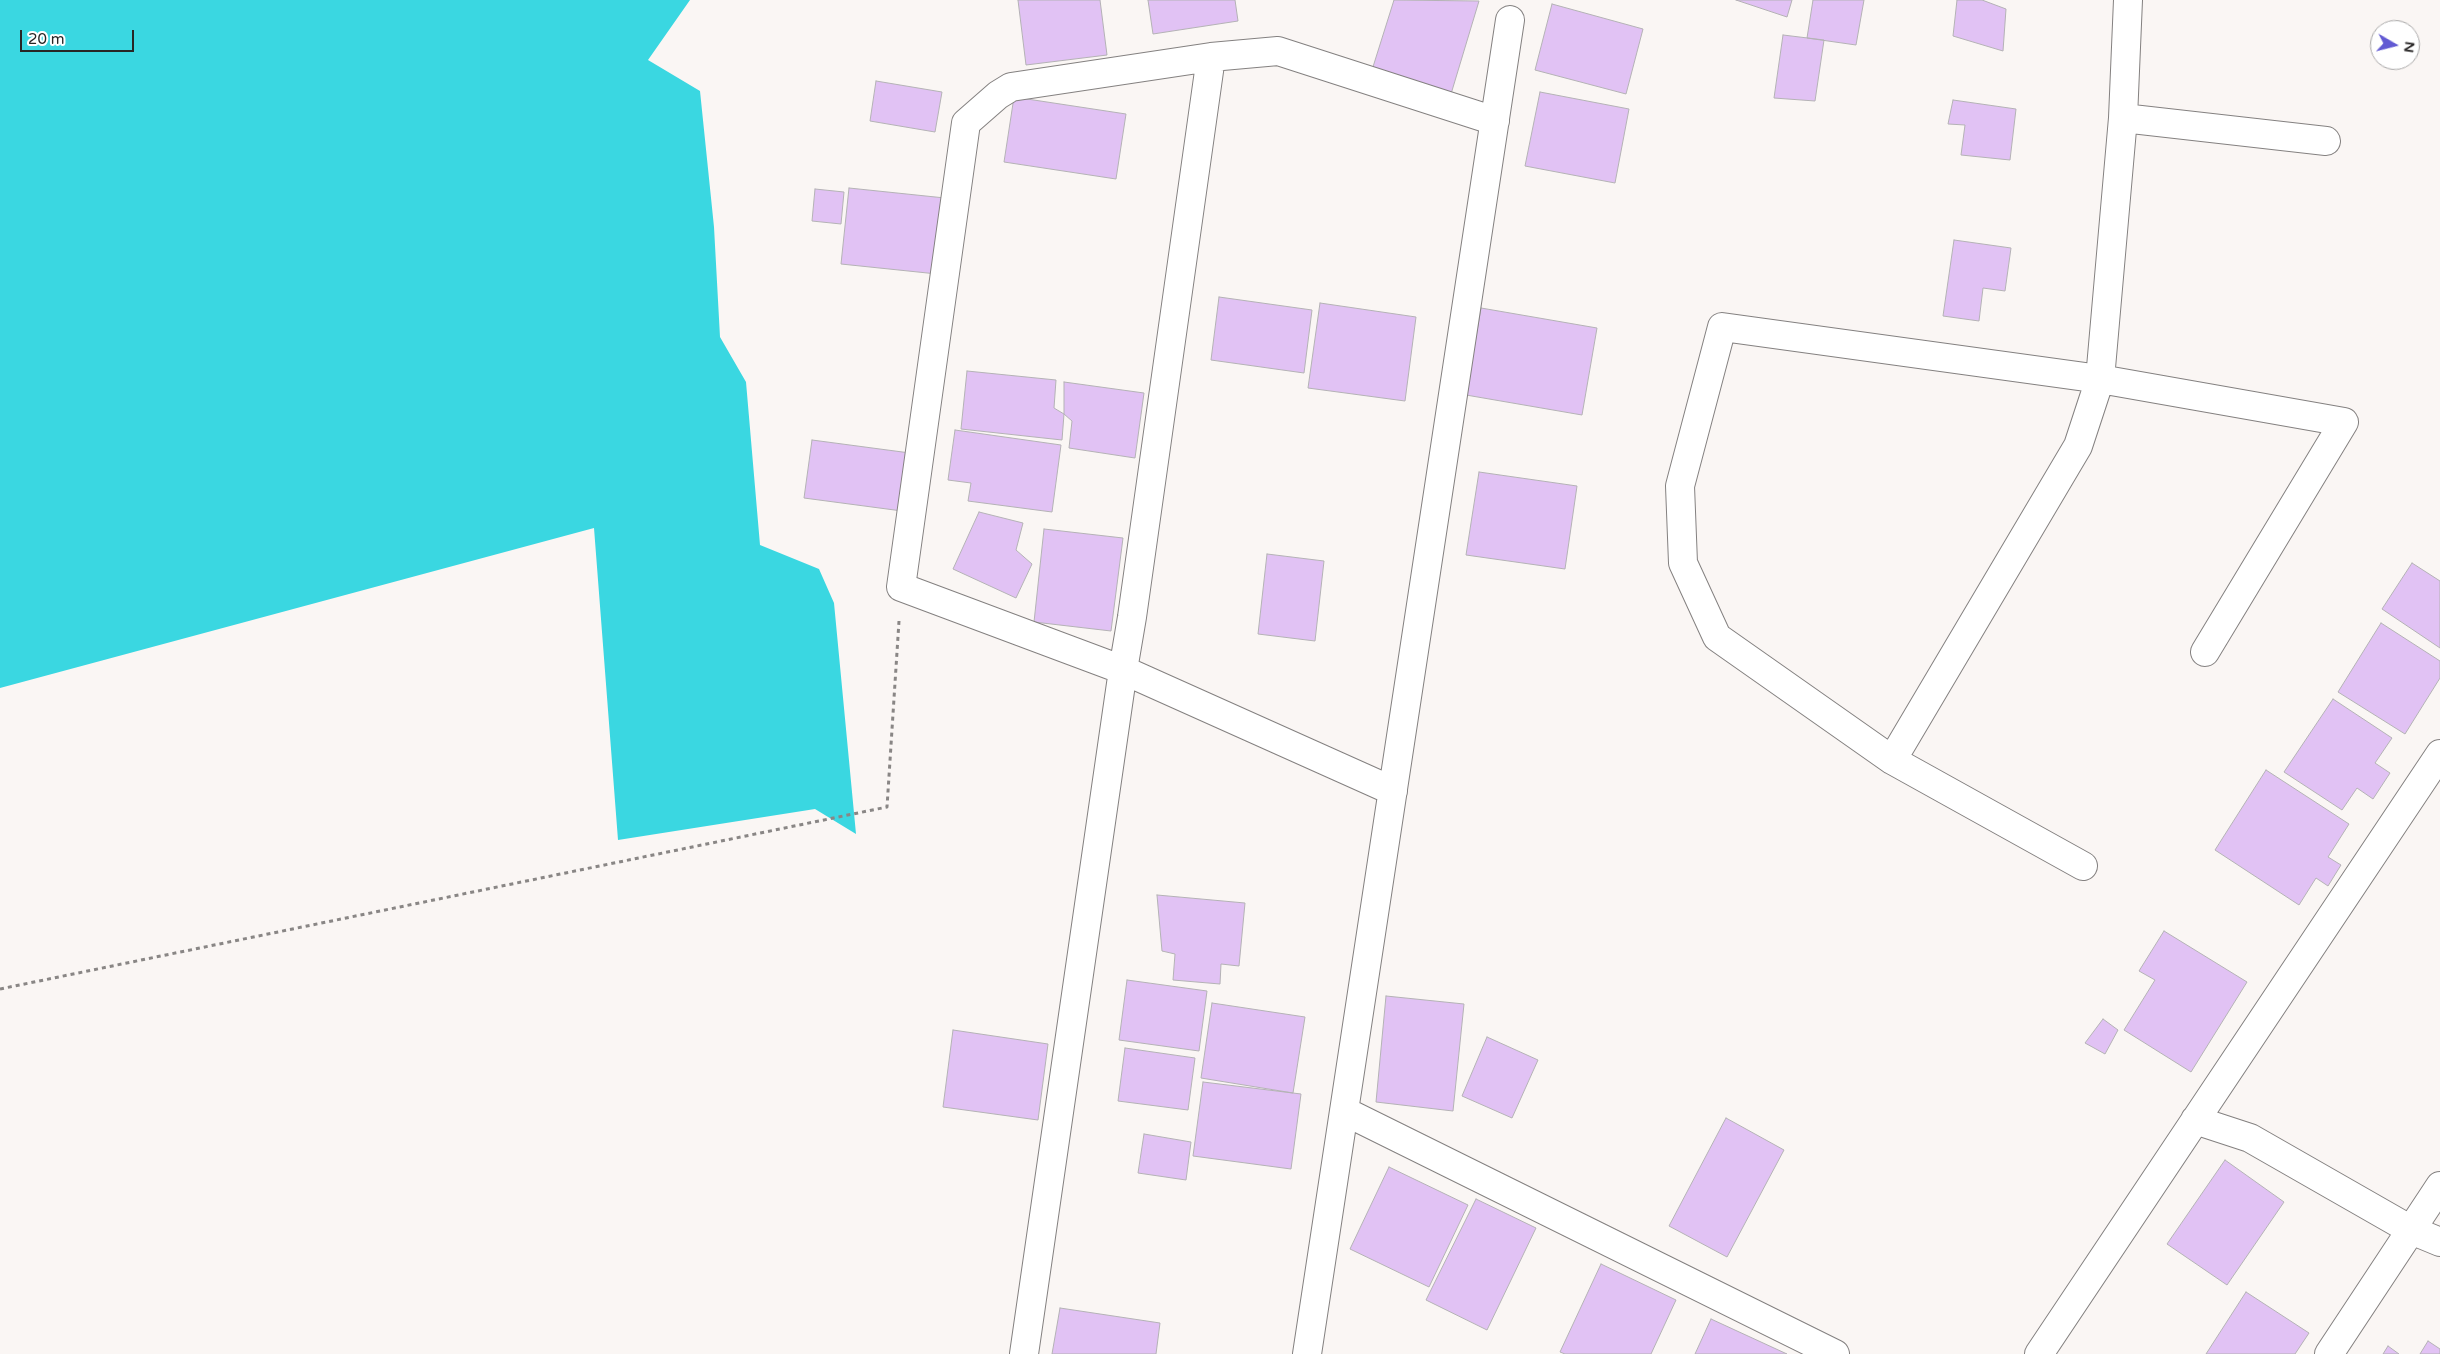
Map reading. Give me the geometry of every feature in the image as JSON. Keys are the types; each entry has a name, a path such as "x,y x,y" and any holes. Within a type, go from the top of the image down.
{"street":[{"path":"1892,760 2078,446 2100,379 2123,118 2128,0"},
{"path":"1307,1354 1510,20"},
{"path":"1393,791 1122,670 901,587 966,123 998,95 1011,87 1211,57 1278,51 1495,121"},
{"path":"1024,1354 1122,670 1132,617 1211,57"},
{"path":"2123,118 2326,141"},
{"path":"2083,866 1892,760 1717,637 1683,563 1680,486 1722,327 2100,379 2344,422 2204,652"},
{"path":"2039,1354 2440,754"},
{"path":"1344,1111 1835,1354"},
{"path":"2195,1120 2250,1138 2411,1230 2440,1242"},
{"path":"2329,1354 2440,1186"}],"path":[{"path":"0,989 887,807 901,587"}],"water":[{"path":"0,0 690,0 648,60 700,91 714,227 720,337 746,382 760,545 819,569 834,603 856,834 815,809 618,840 594,528 0,688"}],"building":[{"path":"1018,0 1100,0 1107,55 1026,65"},
{"path":"1148,0 1235,0 1238,21 1153,34"},
{"path":"1394,0 1479,1 1451,94 1372,70"},
{"path":"1736,0 1792,0 1787,17"},
{"path":"1813,0 1864,0 1856,45 1807,38"},
{"path":"1957,0 1982,0 2006,9 2003,51 1953,36"},
{"path":"1552,4 1643,29 1626,94 1535,70"},
{"path":"1783,35 1824,40 1815,101 1774,98"},
{"path":"876,81 942,92 935,132 870,121"},
{"path":"1540,92 1629,109 1615,183 1525,166"},
{"path":"1014,97 1126,114 1116,179 1004,162"},
{"path":"1953,100 2016,109 2010,160 1961,155 1965,125 1948,124"},
{"path":"849,188 945,198 937,274 841,264"},
{"path":"815,189 844,192 841,224 812,221"},
{"path":"1954,240 2011,248 2005,291 1983,288 1979,321 1943,316"},
{"path":"1219,297 1312,310 1304,373 1211,360"},
{"path":"1320,303 1416,317 1405,401 1308,388"},
{"path":"1481,308 1597,328 1582,415 1466,395"},
{"path":"967,371 1056,380 1054,408 1064,414 1062,440 961,429"},
{"path":"1064,382 1144,393 1135,458 1069,448 1072,421 1064,414"},
{"path":"955,430 1061,445 1052,512 968,501 971,483 948,480"},
{"path":"812,440 910,453 902,511 804,498"},
{"path":"1479,472 1577,486 1565,569 1466,555"},
{"path":"979,512 1023,523 1016,550 1032,564 1016,598 953,569"},
{"path":"1044,529 1123,538 1111,631 1034,622"},
{"path":"1267,554 1324,561 1315,641 1258,634"},
{"path":"2412,563 2440,581 2440,648 2382,609"},
{"path":"2381,623 2440,661 2440,678 2405,734 2338,692"},
{"path":"2333,699 2392,738 2375,763 2390,773 2373,799 2357,788 2342,810 2284,772"},
{"path":"2266,770 2349,824 2328,857 2341,865 2328,886 2316,878 2299,905 2215,850"},
{"path":"1157,895 1245,903 1239,966 1221,964 1220,984 1173,980 1175,954 1162,951"},
{"path":"2164,931 2247,982 2191,1072 2124,1030 2155,980 2139,971"},
{"path":"1127,980 1207,991 1199,1051 1119,1040"},
{"path":"1386,996 1464,1004 1453,1111 1376,1102"},
{"path":"1212,1003 1305,1017 1293,1093 1201,1078"},
{"path":"2103,1019 2118,1030 2105,1054 2085,1043"},
{"path":"953,1030 1048,1044 1038,1120 943,1107"},
{"path":"1487,1037 1538,1060 1512,1118 1462,1096"},
{"path":"1125,1048 1195,1058 1188,1110 1118,1101"},
{"path":"1203,1082 1301,1094 1291,1169 1193,1156"},
{"path":"1726,1118 1784,1150 1727,1257 1669,1226"},
{"path":"1144,1134 1191,1142 1186,1180 1138,1173"},
{"path":"2225,1160 2284,1202 2227,1285 2167,1244"},
{"path":"1389,1167 1468,1205 1429,1287 1350,1249"},
{"path":"1476,1199 1536,1228 1487,1330 1426,1300"},
{"path":"1601,1264 1676,1300 1651,1354 1565,1354 1560,1352"},
{"path":"2246,1292 2309,1333 2295,1354 2206,1354"},
{"path":"1060,1308 1160,1323 1156,1354 1052,1354"},
{"path":"1711,1319 1787,1354 1695,1354"},
{"path":"2428,1341 2440,1349 2440,1354 2420,1354"},
{"path":"2388,1346 2399,1354 2383,1354"}]}
